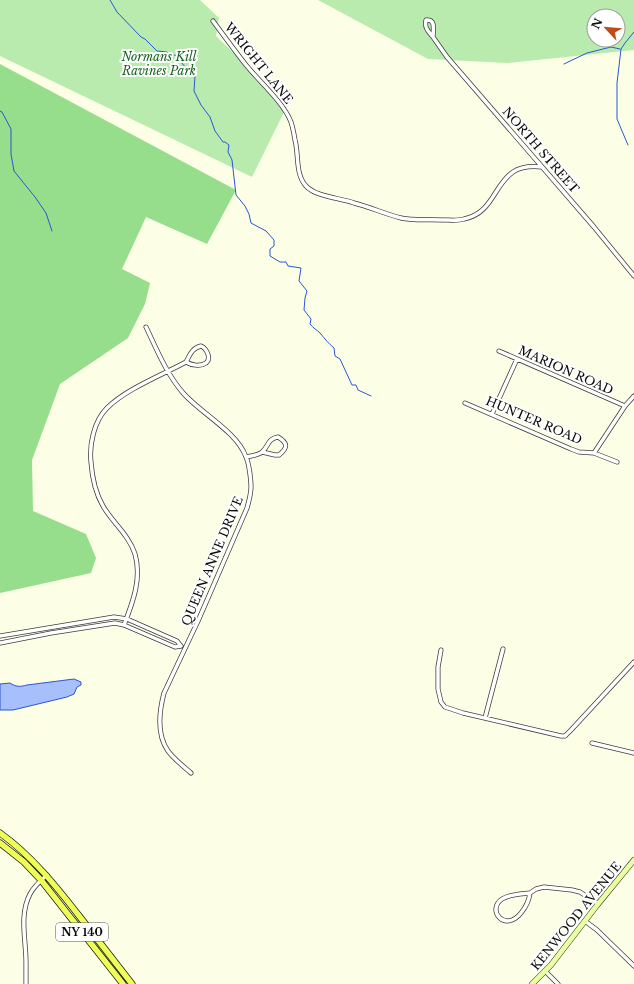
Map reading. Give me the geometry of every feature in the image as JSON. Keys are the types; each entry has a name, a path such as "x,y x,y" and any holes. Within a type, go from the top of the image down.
{"main road":[{"name":"NY 140","path":"0,834 29,857 47,875 132,984"},
{"name":"NY 140","path":"0,843 24,862 41,880 123,984"},
{"name":"KENWOOD AVENUE","path":"532,984 551,965 585,920 634,860"}],"street":[{"name":"WRIGHT LANE","path":"213,21 246,65 288,116 296,140 299,174 306,186 324,196 353,202 401,218 462,220 473,217 482,211 492,200 503,182 513,172 527,167 542,167"},
{"name":"NORTH STREET","path":"434,37 447,57 634,276"},
{"name":"QUEEN ANNE DRIVE","path":"146,327 168,371 183,393 239,444 246,457 252,488 247,508 164,693 161,706 159,720 161,735 168,751 191,773"},
{"path":"124,624 135,594 138,574 135,553 125,535 103,506 97,490 92,472 90,454 92,438 102,415 116,400 133,389 186,362 193,349 196,347 201,346 208,354 206,363 192,365 186,362"},
{"name":"MARION ROAD","path":"500,351 625,406"},
{"path":"492,414 517,359"},
{"path":"594,453 625,406 634,396"},
{"name":"HUNTER ROAD","path":"465,403 579,452 594,453 617,462"},
{"path":"246,457 262,452 279,456 284,452 286,446 283,440 278,437 272,438 262,452"},
{"path":"0,636 114,617 127,619"},
{"name":"QUEEN ANNE DRIVE","path":"127,619 177,641 181,646"},
{"path":"0,643 109,624 124,624 175,647 181,646 185,648"},
{"path":"51,627 52,633"},
{"path":"485,718 503,648"},
{"path":"441,650 438,667 438,689 441,702 445,707 452,710 561,736 565,736 572,729 634,662"},
{"path":"592,743 634,753"},
{"path":"26,984 24,911 30,893 47,875"},
{"path":"530,893 528,903 520,915 514,920 503,920 498,917 498,903 503,899 516,894 530,893 536,889 544,887 580,892 598,904"},
{"path":"585,920 634,966"},
{"path":"545,971 558,984"}],"green space":[{"name":"Normans Kill Ravines Park","path":"0,0 200,0 219,18 216,36 243,62 284,112 252,177 0,56"},
{"path":"318,0 634,0 634,50 507,63 428,59"},
{"path":"0,64 236,190 207,244 146,217 122,269 150,283 145,304 128,338 60,384 32,460 33,511 86,534 96,558 91,573 0,593"}],"water":[{"path":"74,679 81,682 81,685 77,687 74,694 67,697 13,710 0,710 0,684 10,683 20,686"}],"waterway":[{"path":"110,0 117,12 141,37 157,51 167,52 169,56 175,55 195,76 194,91 201,105 210,117 215,131 223,142 229,145 228,152 232,160 236,195 245,206 251,223 266,231 274,240 274,246 270,249 270,256 280,262 286,262 288,266 301,268 299,281 307,291 304,310 311,319 310,324 334,348 335,356 340,359 352,385 356,385 358,390 371,396"},
{"path":"628,145 617,119 617,83 621,49 634,32"},
{"path":"564,64 587,53 611,47 620,49"},
{"path":"0,111 11,129 11,154 14,171 46,213 52,231"}]}
